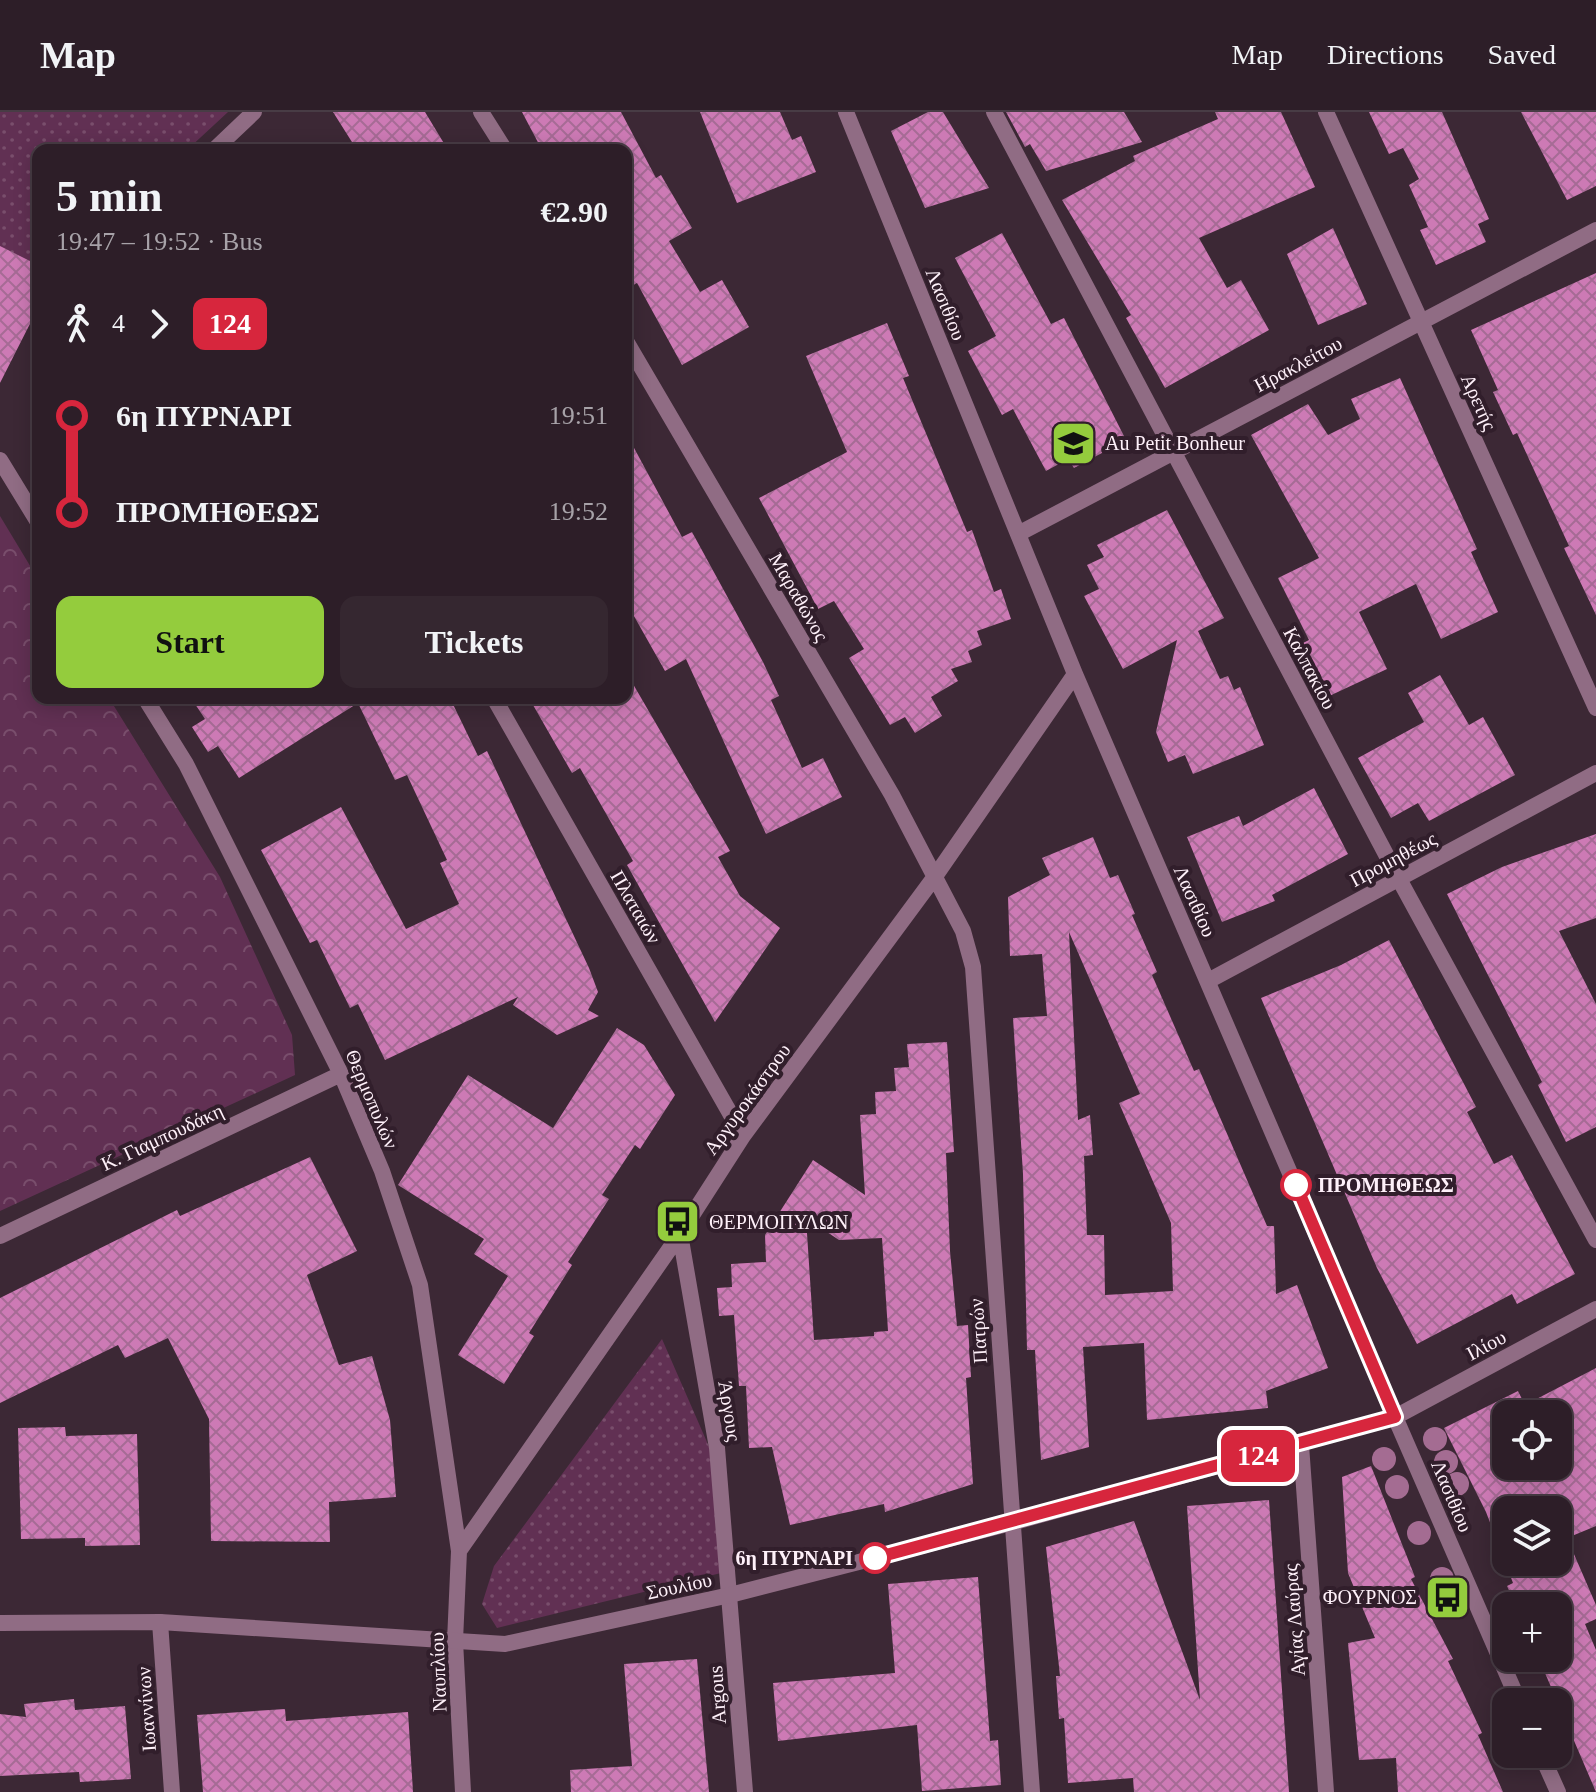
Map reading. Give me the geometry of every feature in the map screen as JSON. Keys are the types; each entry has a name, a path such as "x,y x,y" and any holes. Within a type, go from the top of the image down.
{"street":[{"path":"220,144 254,112"},
{"path":"481,112 501,144"},
{"name":"Λασιθίου","path":"846,112 1075,674 1513,1688"},
{"name":"Καλπακίου","path":"994,112 1399,879 1596,1240"},
{"name":"Αρετής","path":"1326,112 1596,708"},
{"name":"Ηρακλείτου","path":"1018,534 1596,230"},
{"name":"Μαραθώνος","path":"632,351 936,875"},
{"path":"0,460 32,512"},
{"name":"Αργυροκάστρου","path":"459,1551 680,1234 743,1136 936,875 1075,674"},
{"name":"Θερμοπυλών","path":"149,704 186,764 341,1074 382,1171 420,1285 459,1551"},
{"name":"Πλαταιών","path":"497,704 743,1136"},
{"name":"Προμηθέως","path":"1208,981 1596,773"},
{"name":"Πατρών","path":"936,875 963,931 973,967 1032,1792"},
{"name":"Κ. Γιαμπουδάκη","path":"0,1236 341,1074"},
{"name":"Άργους","path":"680,1234 717,1448 730,1595"},
{"name":"Ιλίου","path":"1395,1417 1596,1309"},
{"name":"Σουλίου","path":"0,1623 160,1622 505,1644 730,1595 1011,1523 1395,1417"},
{"name":"Αγίας Λαύρας","path":"1301,1445 1326,1792"},
{"name":"Ναυπλίου","path":"459,1551 455,1641 463,1792"},
{"name":"Argous","path":"730,1595 745,1792"},
{"name":"Ιωαννίνων","path":"160,1622 172,1792"},
{"path":"1547,1768 1558,1792"}],"green space":[{"path":"0,112 228,112 193,144 32,144 32,300 0,332"},
{"path":"0,516 32,569 32,704 113,704 220,877 292,1035 295,1075 0,1211"},
{"path":"662,1339 710,1449 721,1573 497,1628 482,1604 494,1566"}],"building":[{"path":"333,112 425,112 444,144 353,144"},
{"path":"522,112 621,112 656,178 661,175 692,228 669,241 700,292 722,280 749,327 682,365 637,283 632,286 632,144 539,144"},
{"path":"700,112 780,112 792,140 801,136 816,172 737,203"},
{"path":"928,112 943,112 989,188 925,208 891,131"},
{"path":"1006,112 1124,112 1142,142 1046,171 1030,144 1025,147"},
{"path":"1215,112 1281,112 1315,187 1199,238 1227,288 1241,280 1269,330 1165,388 1126,318 1131,315 1062,200 1135,161 1133,156 1218,119"},
{"path":"1369,112 1442,112 1489,219 1478,224 1486,242 1436,265 1420,230 1428,227 1409,185 1419,179 1403,148 1389,154"},
{"path":"1521,112 1596,112 1596,186 1567,200"},
{"path":"1333,228 1367,304 1318,325 1287,254"},
{"path":"1002,233 1051,324 1064,318 1126,440 1074,468 1068,459 1046,471 1013,409 1002,415 968,351 996,336 955,258"},
{"path":"0,246 32,262 32,320 0,383"},
{"path":"1596,273 1596,615 1564,548 1569,546 1517,433 1513,435 1493,392 1498,390 1471,330"},
{"path":"887,323 909,376 903,378 967,532 972,530 994,592 1001,589 1011,619 977,631 982,645 968,651 972,662 951,669 958,681 931,697 942,716 915,733 905,717 890,725 849,658 864,649 834,601 818,609 759,498 847,452 806,356"},
{"path":"1400,378 1477,549 1471,552 1498,612 1441,639 1416,584 1359,612 1387,669 1325,698 1297,646 1309,640 1278,578 1319,558 1251,435 1308,404 1328,435 1360,419 1351,399"},
{"path":"632,444 682,537 692,532 763,662 779,696 771,700 802,768 823,758 842,797 766,834 686,659 665,671 632,613"},
{"path":"1167,510 1224,618 1198,631 1220,679 1228,676 1234,690 1240,687 1264,745 1193,774 1185,755 1168,762 1156,732 1177,640 1123,669 1084,596 1099,589 1087,565 1104,557 1097,545"},
{"path":"1440,675 1469,725 1483,717 1515,775 1429,821 1418,803 1391,818 1358,758 1424,722 1408,693"},
{"path":"632,685 730,851 718,857 740,896 780,928 715,1022 627,865 633,861 580,768 572,773 532,704 632,704"},
{"path":"195,704 356,704 239,778 218,746 208,752 192,727 205,719"},
{"path":"358,704 453,704 478,756 487,751 589,968 598,992 588,1010 599,1016 557,1035 513,1005 518,997 385,1060 358,1004 350,1008 317,940 310,943 261,850 341,807 406,929 459,904 440,863 447,860 407,775 395,780"},
{"path":"1314,788 1348,854 1272,895 1275,901 1222,922 1187,837 1239,816 1243,826"},
{"path":"1596,834 1596,918 1559,931 1596,1004 1596,1127 1566,1142 1538,1085 1542,1082 1447,894 1502,867"},
{"path":"1093,837 1110,878 1118,875 1157,972 1152,975 1194,1071 1199,1069 1267,1226 1274,1226 1276,1294 1297,1285 1328,1368 1266,1391 1268,1408 1147,1420 1144,1343 1083,1347 1089,1447 1041,1460 1035,1350 1027,1350 1023,1174 1013,1018 1047,1016 1042,954 1010,956 1008,897 1050,875 1042,858","holes":["1069,932 1140,1094 1119,1103 1171,1223 1173,1291 1105,1295 1104,1235 1087,1235 1084,1156 1093,1155 1090,1115 1078,1120"]},
{"path":"1389,940 1476,1107 1467,1112 1494,1164 1512,1155 1575,1274 1517,1304 1512,1294 1417,1344 1377,1268 1261,998 1341,965"},
{"path":"617,1028 644,1045 675,1095 640,1149 635,1145 602,1195 609,1199 568,1262 572,1265 529,1333 534,1336 504,1384 458,1355 508,1276 474,1254 484,1239 398,1185 468,1075 553,1128"},
{"path":"947,1042 954,1152 946,1153 950,1251 957,1326 968,1325 971,1377 966,1378 973,1484 885,1512 884,1504 790,1525 772,1447 749,1448 746,1386 739,1386 734,1315 719,1316 717,1288 732,1287 731,1264 766,1262 765,1235 813,1160 865,1195 860,1115 876,1114 875,1092 896,1091 894,1068 909,1067 907,1044","holes":["806,1218 839,1240 882,1238 888,1331 874,1332 874,1336 814,1340"]},
{"path":"310,1157 357,1251 307,1275 339,1365 372,1356 390,1420 396,1497 329,1502 330,1542 211,1541 209,1419 168,1338 125,1358 118,1345 0,1403 0,1298 177,1210 180,1216"},
{"path":"1596,1368 1596,1526 1572,1536 1572,1496 1492,1496 1492,1528 1444,1428 1492,1404 1492,1480 1572,1480 1572,1400 1535,1400"},
{"path":"1518,1391 1522,1400 1500,1400"},
{"path":"65,1427 66,1436 137,1434 140,1545 85,1546 85,1538 21,1539 18,1428"},
{"path":"1371,1466 1415,1577 1411,1579 1453,1659 1448,1661 1482,1733 1478,1735 1503,1792 1398,1792 1396,1758 1359,1760 1348,1643 1375,1638 1348,1573 1342,1477"},
{"path":"1269,1500 1289,1792 1134,1792 1133,1778 1068,1783 1064,1718 1059,1719 1056,1676 1060,1676 1046,1547 1134,1521 1200,1700 1187,1506"},
{"path":"1572,1550 1596,1605 1596,1619 1585,1624 1596,1650 1596,1792 1572,1736 1572,1688 1551,1688 1545,1672 1572,1672 1572,1592 1510,1592 1507,1586 1513,1583 1510,1576 1572,1576"},
{"path":"978,1577 990,1741 998,1740 1001,1785 922,1791 917,1725 778,1741 773,1683 895,1673 888,1584"},
{"path":"697,1659 709,1792 571,1792 570,1770 632,1766 624,1664"},
{"path":"74,1699 75,1710 125,1706 131,1779 80,1782 79,1772 0,1776 0,1714 26,1717 24,1704"},
{"path":"285,1709 286,1721 408,1712 413,1792 203,1792 197,1715"}],"bus line":[{"name":"124","path":"875,1558 1040,1516 1395,1417 1296,1185"}],"place":[{"name":"Au Petit Bonheur","path":"1074,443"},
{"name":"ΠΡΟΜΗΘΕΩΣ","path":"1296,1185"},
{"name":"ΘΕΡΜΟΠΥΛΩΝ","path":"678,1222"},
{"name":"6η ΠΥΡΝΑΡΙ","path":"875,1558"},
{"name":"ΦΟΥΡΝΟΣ","path":"1448,1597"}]}
